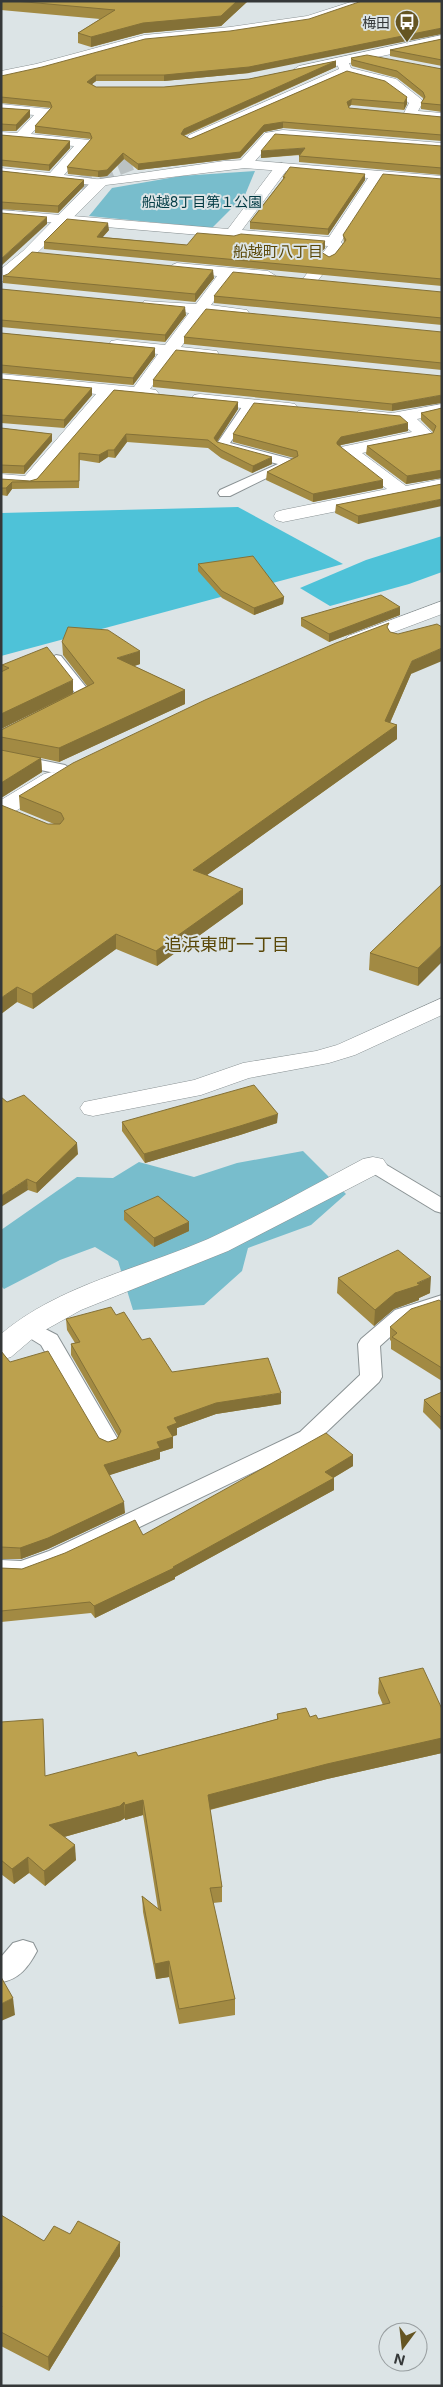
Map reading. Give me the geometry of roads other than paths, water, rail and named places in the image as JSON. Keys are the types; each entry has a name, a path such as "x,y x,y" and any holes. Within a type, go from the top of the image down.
{"street":[{"path":"1,74 37,68 144,39 230,31 309,19 367,1"},
{"path":"190,140 367,56 442,39"},
{"path":"283,74 344,66 391,82 416,102 406,114 442,117"},
{"path":"1,108 44,112 20,138"},
{"path":"246,164 270,136 282,134 442,147"},
{"path":"1,136 84,143 55,177"},
{"path":"1,172 55,177 98,184 224,165 246,164 442,180"},
{"path":"232,233 282,167"},
{"path":"333,242 377,175"},
{"path":"1,277 28,254 98,184"},
{"path":"1,214 333,242"},
{"path":"310,280 336,246 333,242"},
{"path":"28,254 47,256"},
{"path":"162,266 329,281"},
{"path":"138,393 228,272"},
{"path":"134,303 258,315"},
{"path":"100,344 228,356"},
{"path":"1,380 166,396"},
{"path":"1,479 30,482 108,390"},
{"path":"185,398 307,410"},
{"path":"345,413 392,418 442,410"},
{"path":"401,491 347,451 425,435 404,416"},
{"path":"51,434 70,436"},
{"path":"283,516 442,484"},
{"path":"442,607 337,649 360,650 442,628"},
{"path":"10,814 73,766"},
{"path":"93,1108 201,1088 243,1071 320,1058 346,1050 442,1005"},
{"path":"1,1350 28,1327 71,1303 218,1245 373,1165"}],"lane":[{"path":"367,56 394,61"},
{"path":"225,493 290,463 222,445 250,404"},
{"path":"52,712 85,695 56,659"},
{"path":"1,757 73,766"},
{"path":"373,1165 442,1207"},
{"path":"1,1569 22,1570 57,1557 308,1437 371,1377 369,1344 402,1315 442,1302"},
{"path":"28,1327 49,1340 109,1443"},
{"path":"1,1970 6,1970 23,1951"}],"tunnel":[{"path":"1,214 165,150"}],"place":[{"name":"梅田","path":"407,43"}],"district":[{"name":"船越町八丁目","path":"278,251"},
{"name":"追浜東町一丁目","path":"227,944"}],"park label":[{"name":"船越8丁目第１公園","path":"202,201"}]}
